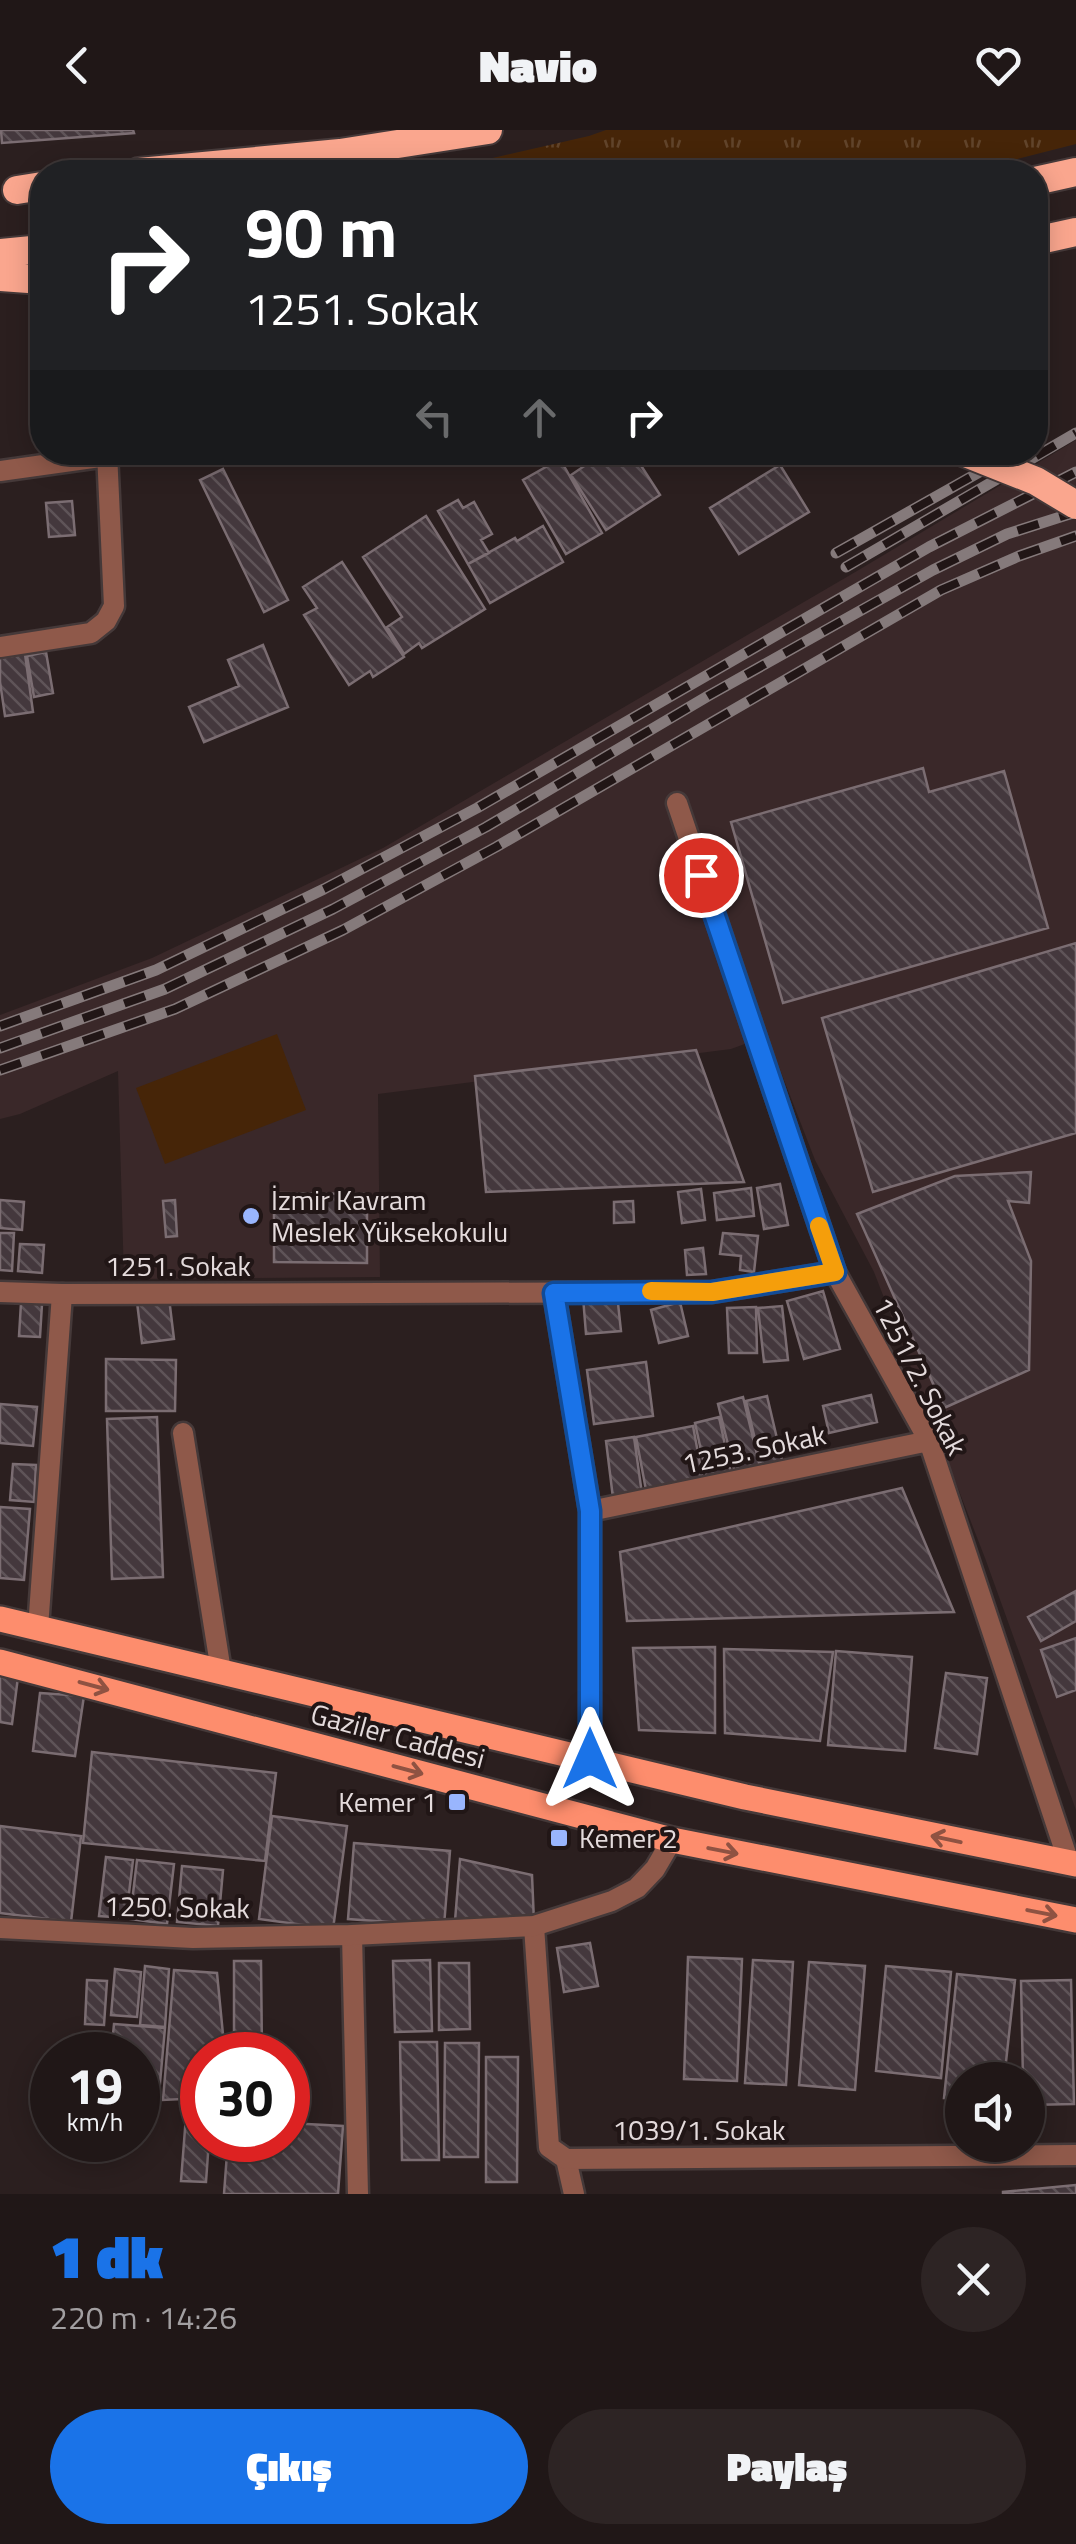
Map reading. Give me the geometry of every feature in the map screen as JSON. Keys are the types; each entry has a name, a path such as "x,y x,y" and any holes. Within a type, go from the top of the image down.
{"highway":[{"path":"260,160 488,130"},
{"path":"1048,179 1076,172"},
{"path":"1048,237 1076,232"},
{"path":"0,252 30,250"},
{"path":"0,277 30,279"},
{"path":"995,465 1076,505"}],"main road":[{"name":"Gaziler Caddesi","path":"0,1619 746,1797 1072,1864"},
{"name":"Gaziler Caddesi","path":"0,1662 672,1840 1076,1920"}],"street":[{"path":"0,471 38,465"},
{"path":"0,647 91,633 106,621 114,606 108,465"},
{"name":"1251/2. Sokak","path":"677,803 835,1272 929,1441 1072,1864"},
{"name":"1251. Sokak","path":"0,1292 712,1292 835,1272"},
{"path":"554,1293 590,1511 590,1759"},
{"path":"38,1628 62,1294"},
{"path":"183,1433 221,1671"},
{"name":"1253. Sokak","path":"590,1511 929,1441"},
{"name":"1250. Sokak","path":"0,1928 193,1938 534,1926 612,1901 637,1888 655,1870 672,1840"},
{"path":"534,1926 549,2148 566,2159 574,2194"},
{"path":"352,1935 358,2194"},
{"name":"1039/1. Sokak","path":"566,2159 1076,2155"}],"shaded area":[{"name":"İzmir Kavram Meslek Yüksekokulu","path":"1076,440 1076,1810 985,1558 874,1272 815,1160 767,1036 731,1049 378,1094 380,1277 124,1279 118,1071 0,1119 0,1015 152,958 383,848 1034,465 1048,465 1048,457"}],"green space":[{"path":"606,130 1076,130 1076,144 1013,160 484,160"},
{"path":"277,1034 306,1110 165,1164 136,1088"}],"building":[{"path":"1,130 133,130 134,133 2,143"},
{"path":"549,465 563,465 602,533 566,554 523,480"},
{"path":"586,465 641,465 660,495 606,530 571,475"},
{"path":"780,465 809,512 739,554 710,508"},
{"path":"223,469 288,600 264,612 200,480"},
{"path":"458,500 463,508 474,502 492,534 481,540 489,553 468,564 438,511"},
{"path":"72,501 75,535 49,537 46,503"},
{"path":"426,516 485,609 422,648 419,643 404,654 387,627 402,617 363,557"},
{"path":"543,526 563,562 490,603 468,564"},
{"path":"342,562 404,657 373,677 370,671 349,685 304,615 317,608 303,587"},
{"path":"263,645 288,707 204,742 189,707 239,686 228,660"},
{"path":"46,652 53,693 34,697 27,656"},
{"path":"25,654 33,712 5,716 0,658"},
{"path":"923,768 929,792 1004,771 1048,928 783,1003 731,822"},
{"path":"1076,943 1076,1133 873,1192 822,1018"},
{"path":"696,1050 744,1182 486,1192 475,1076"},
{"path":"1031,1172 1029,1203 1008,1201 1031,1261 1029,1370 944,1408 857,1214 955,1176"},
{"path":"780,1184 788,1225 764,1229 757,1188"},
{"path":"751,1188 754,1216 717,1220 714,1193"},
{"path":"701,1189 705,1220 682,1223 678,1192"},
{"path":"274,1193 367,1194 367,1263 274,1262"},
{"path":"0,1200 24,1202 22,1230 0,1228"},
{"path":"175,1200 177,1236 166,1237 163,1201"},
{"path":"633,1201 634,1222 614,1223 614,1202"},
{"path":"0,1233 14,1233 12,1271 0,1270"},
{"path":"723,1233 758,1236 754,1272 740,1270 741,1256 720,1254"},
{"path":"20,1244 44,1245 42,1273 18,1271"},
{"path":"703,1248 706,1274 687,1275 685,1250"},
{"path":"823,1291 840,1349 804,1359 787,1301"},
{"path":"617,1294 621,1331 586,1334 583,1297"},
{"path":"169,1298 174,1339 142,1343 137,1302"},
{"path":"680,1302 688,1336 659,1343 651,1310"},
{"path":"21,1303 42,1304 40,1337 19,1336"},
{"path":"782,1306 788,1360 764,1362 758,1308"},
{"path":"756,1307 757,1353 729,1353 727,1308"},
{"path":"106,1359 176,1360 175,1411 106,1411"},
{"path":"646,1362 653,1416 594,1424 587,1370"},
{"path":"871,1395 877,1422 829,1433 823,1406"},
{"path":"767,1396 783,1464 762,1469 746,1401"},
{"path":"743,1397 760,1467 735,1473 718,1404"},
{"path":"0,1404 37,1407 33,1446 0,1443"},
{"path":"157,1417 163,1577 112,1579 107,1419"},
{"path":"719,1417 731,1473 707,1478 695,1423"},
{"path":"693,1426 703,1480 646,1490 636,1437"},
{"path":"634,1437 642,1494 613,1498 606,1441"},
{"path":"13,1464 36,1465 34,1502 10,1500"},
{"path":"902,1488 954,1612 627,1621 620,1552"},
{"path":"0,1507 30,1509 24,1580 0,1578"},
{"path":"1076,1591 1076,1621 1041,1641 1028,1617"},
{"path":"1076,1638 1076,1690 1057,1697 1041,1650"},
{"path":"715,1647 715,1733 639,1730 633,1648"},
{"path":"724,1649 833,1652 820,1741 725,1733"},
{"path":"836,1651 912,1657 905,1751 828,1745"},
{"path":"946,1673 987,1678 977,1754 935,1748"},
{"path":"0,1675 18,1677 12,1724 0,1722"},
{"path":"40,1693 84,1696 75,1756 33,1751"},
{"path":"92,1752 276,1773 265,1861 83,1843"},
{"path":"272,1816 347,1826 333,1929 259,1919"},
{"path":"0,1826 81,1836 71,1922 0,1913"},
{"path":"354,1843 450,1851 444,1926 348,1919"},
{"path":"106,1857 133,1860 126,1918 99,1916"},
{"path":"460,1859 532,1875 534,1922 455,1921"},
{"path":"137,1860 174,1864 167,1924 130,1919"},
{"path":"182,1866 223,1870 218,1926 177,1922"},
{"path":"590,1943 598,1986 564,1992 557,1948"},
{"path":"688,1957 742,1959 737,2081 684,2079"},
{"path":"430,1960 432,2031 395,2032 393,1961"},
{"path":"753,1960 793,1962 786,2085 745,2083"},
{"path":"234,1961 261,1961 262,2032 234,2032"},
{"path":"809,1962 865,1966 855,2090 799,2085"},
{"path":"439,1963 469,1963 470,2029 439,2030"},
{"path":"145,1966 169,1969 165,2027 140,2025"},
{"path":"886,1966 951,1972 941,2078 876,2071"},
{"path":"115,1969 141,1972 137,2017 111,2015"},
{"path":"174,1970 217,1973 223,2032 180,2032 180,2099 163,2100"},
{"path":"957,1974 1015,1980 1006,2062 948,2062"},
{"path":"87,1980 107,1981 104,2025 85,2024"},
{"path":"1071,1980 1074,2104 1045,2105 1045,2062 1023,2062 1021,1981"},
{"path":"114,2024 165,2028 160,2083 160,2032 113,2032"},
{"path":"400,2042 437,2042 439,2160 402,2160"},
{"path":"445,2043 479,2043 478,2157 444,2157"},
{"path":"486,2057 518,2057 517,2182 486,2182"},
{"path":"310,2124 343,2126 338,2194 224,2194 226,2162 310,2162"},
{"path":"182,2162 207,2162 206,2182 181,2181"},
{"path":"1076,2185 1076,2194 1003,2194 1003,2192"}],"railway":[{"path":"1048,449 1076,433"},
{"path":"836,553 992,465"},
{"path":"846,567 1021,465"},
{"path":"0,1026 156,970 324,889 477,808 929,547 1076,472"},
{"path":"0,1048 165,989 333,909 486,827 933,570 1007,534 1076,512"},
{"path":"0,1070 175,1009 343,930 496,847 941,590 1076,536"}],"slow traffic":[{"path":"651,1291 712,1292 835,1272 819,1226"}],"place":[{"name":"İzmir Kavram Meslek Yüksekokulu","path":"251,1216"},
{"name":"Kemer 1","path":"457,1802"},
{"name":"Kemer 2","path":"559,1838"}],"route":[{"path":"590,1759 590,1511 554,1293 712,1292 835,1272 701,875"}]}
